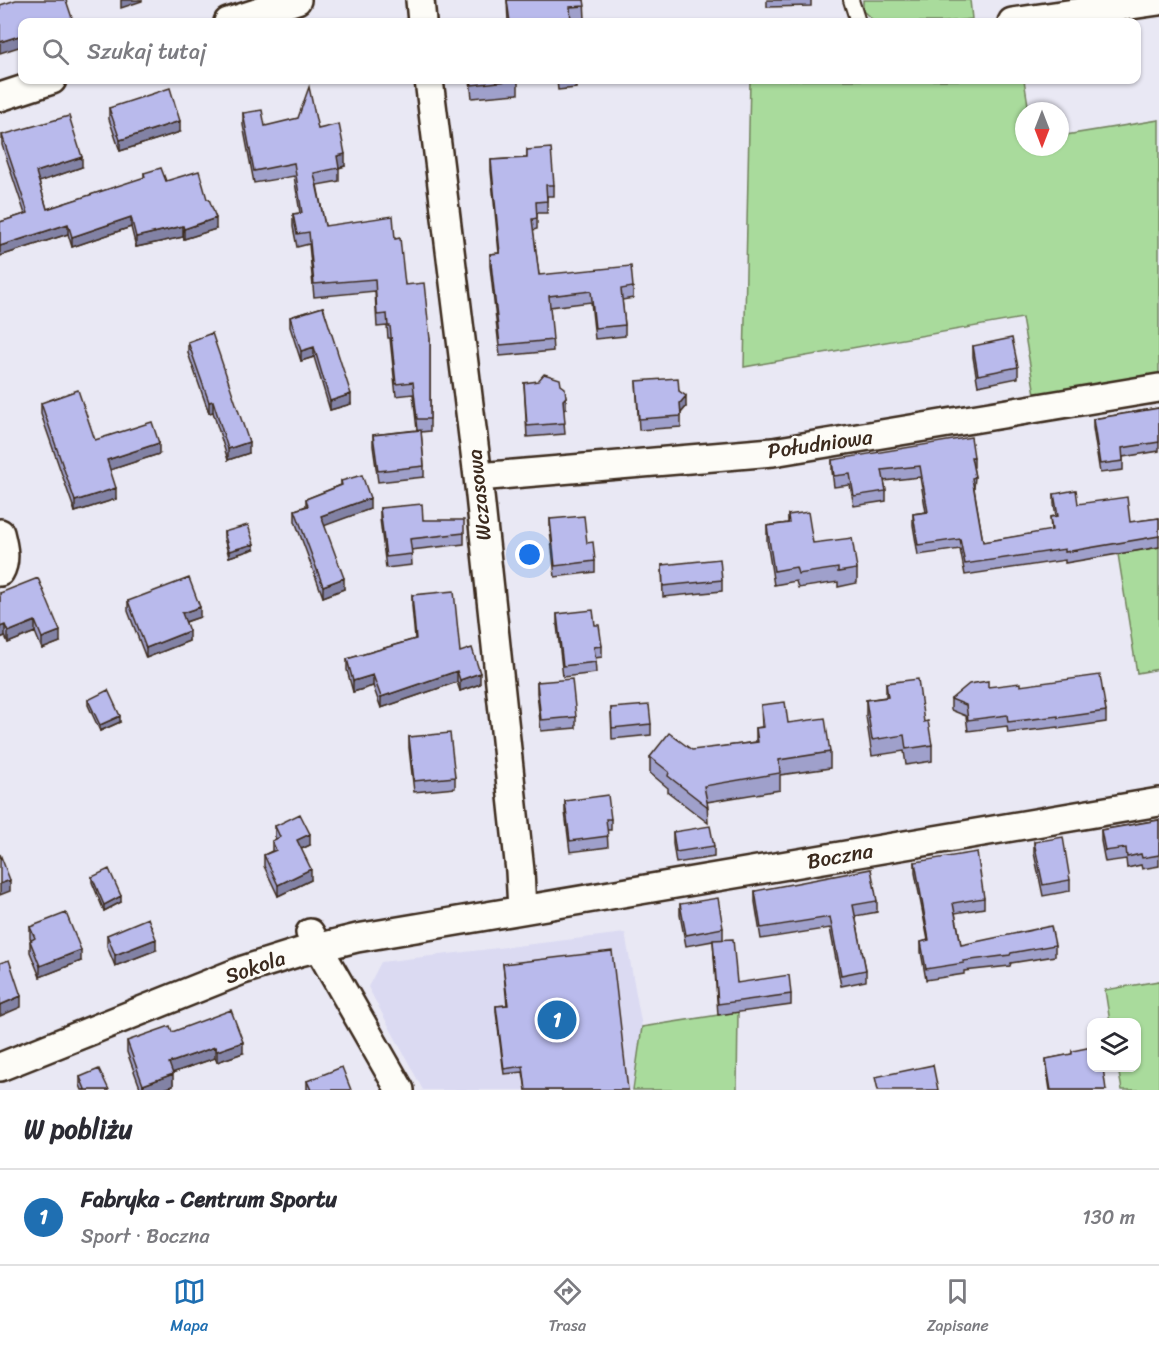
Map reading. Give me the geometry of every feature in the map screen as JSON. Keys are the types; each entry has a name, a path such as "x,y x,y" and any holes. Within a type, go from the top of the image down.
{"street":[{"path":"241,18 297,0"},
{"path":"420,0 422,18"},
{"path":"1040,18 1159,1"},
{"path":"0,97 40,84"},
{"name":"Wczasowa","path":"429,84 478,477 520,871 522,910"},
{"name":"Południowa","path":"478,477 773,452 1159,388"},
{"path":"0,532 4,547 3,567 0,572"},
{"name":"Boczna","path":"522,910 1159,802"},
{"name":"Sokola","path":"0,1067 314,940 357,938 522,910"},
{"path":"314,940 400,1090"}],"lane":[{"path":"851,0 857,18"}],"shaded area":[{"path":"625,933 642,1027 633,1090 423,1090 368,987 381,962"}],"green space":[{"path":"863,0 970,0 972,18 871,18 863,11"},
{"path":"750,84 1025,84 1028,102 1015,102 1015,156 1069,156 1069,135 1159,120 1159,377 1036,400 1022,318 744,367"},
{"path":"1159,547 1159,669 1137,673 1118,554"},
{"path":"1159,981 1159,1090 1122,1090 1119,1072 1141,1072 1141,1018 1109,1018 1105,990"},
{"path":"738,1012 737,1090 633,1090 642,1027"}],"building":[{"path":"16,0 66,0 72,18 18,18 18,36 0,42 0,5"},
{"path":"507,0 584,0 585,6 570,7 571,18 509,18"},
{"path":"309,87 318,129 339,124 345,154 337,156 339,168 314,173 325,226 393,216 395,239 400,238 405,285 424,283 430,339 430,419 417,419 413,382 396,384 390,326 388,326 387,314 377,315 375,279 314,284 309,232 297,234 293,214 302,213 294,163 254,171 243,113 262,110 265,126 298,118"},
{"path":"170,88 180,121 120,140 109,108"},
{"path":"69,116 82,157 36,172 47,209 145,177 144,173 161,168 166,181 199,171 207,199 209,199 216,218 184,229 183,226 136,237 131,217 72,237 68,224 0,246 0,222 28,213 2,135"},
{"path":"551,148 554,185 546,185 547,201 536,202 537,218 532,219 539,275 631,266 633,287 621,289 625,325 595,328 591,291 549,296 553,340 500,345 490,254 500,253 491,160 527,158 527,150"},
{"path":"323,307 351,394 330,401 314,347 301,351 290,317"},
{"path":"212,333 249,442 228,449 213,401 209,402 188,342"},
{"path":"1012,338 1018,367 978,375 973,346"},
{"path":"544,374 560,379 561,385 565,388 566,397 563,400 565,423 527,426 524,383 538,381"},
{"path":"678,378 679,391 686,396 680,403 681,416 639,419 636,381"},
{"path":"78,390 95,440 152,422 159,443 107,460 116,488 75,501 41,403"},
{"path":"1159,408 1159,442 1122,448 1123,461 1100,464 1093,419"},
{"path":"421,430 424,466 378,471 373,435"},
{"path":"971,437 974,457 971,457 975,477 972,478 983,542 1052,530 1050,517 1058,516 1054,494 1076,490 1078,504 1127,497 1130,522 1159,518 1159,536 1065,552 1065,549 965,564 960,539 918,545 913,514 928,512 920,466 882,470 886,491 854,496 850,474 834,476 832,460"},
{"path":"362,475 370,498 321,516 344,578 323,586 295,510 308,506 306,499 342,485 341,481"},
{"path":"422,504 423,520 464,520 464,533 410,539 412,554 386,557 380,508"},
{"path":"808,512 813,543 852,538 857,569 838,572 838,568 798,574 796,567 774,571 767,526 789,523 788,515"},
{"path":"584,516 587,543 593,542 595,561 555,566 550,519"},
{"path":"248,525 254,544 229,551 224,532"},
{"path":"720,559 722,580 663,586 662,565"},
{"path":"38,578 60,631 42,638 35,621 8,632 5,625 0,627 0,593"},
{"path":"189,578 200,607 182,613 189,631 146,648 128,601"},
{"path":"454,591 460,652 472,648 480,673 460,680 457,671 381,697 373,675 353,681 347,659 416,639 412,595"},
{"path":"593,610 595,625 599,625 602,646 594,647 596,662 563,666 557,614"},
{"path":"1100,675 1106,711 1008,722 1007,715 968,720 966,705 951,699 969,684 988,681 988,687 1020,683 1020,686"},
{"path":"572,679 576,717 541,720 537,682"},
{"path":"918,679 924,722 928,721 932,745 906,749 904,735 872,740 866,700 888,697 886,683"},
{"path":"108,690 120,716 100,725 88,700"},
{"path":"785,702 788,723 825,718 830,752 779,760 780,773 704,786 708,807 668,776 669,772 650,757 669,733 692,750 758,742 756,728 764,727 761,705"},
{"path":"649,705 651,724 612,728 611,708"},
{"path":"450,733 455,777 414,781 409,737"},
{"path":"608,795 611,819 606,819 608,836 570,841 565,801"},
{"path":"300,814 310,834 297,840 311,869 278,885 264,855 276,850 272,841 280,837 275,826"},
{"path":"1159,820 1159,855 1142,858 1141,854 1127,857 1126,848 1105,851 1101,830"},
{"path":"710,826 714,846 676,852 673,832"},
{"path":"1063,837 1070,880 1043,885 1034,842"},
{"path":"977,852 984,898 953,903 961,945 1051,926 1055,945 926,969 921,942 929,940 915,862"},
{"path":"0,854 10,880 0,884"},
{"path":"109,869 121,896 104,905 92,877"},
{"path":"871,869 877,901 853,905 866,970 841,975 830,917 761,928 755,891"},
{"path":"718,898 723,928 686,935 680,904"},
{"path":"66,913 81,950 40,966 30,941 35,938 30,927"},
{"path":"148,918 156,939 115,955 107,935"},
{"path":"733,939 737,983 789,975 791,994 718,1004 713,940"},
{"path":"612,951 628,1090 526,1090 523,1066 504,1069 496,1006 508,1005 503,964"},
{"path":"9,960 21,996 0,1005 0,963"},
{"path":"231,1010 243,1042 217,1051 215,1047 169,1063 173,1074 143,1085 127,1041 170,1026 172,1032"},
{"path":"1087,1048 1087,1072 1104,1072 1106,1090 1051,1090 1046,1059 1072,1054 1072,1051"},
{"path":"933,1065 938,1090 878,1090 875,1077"},
{"path":"342,1067 351,1090 311,1090 307,1081"},
{"path":"99,1069 109,1090 84,1090 80,1077"}],"place":[{"name":"Fabryka - Centrum Sportu","path":"557,1020"}]}
